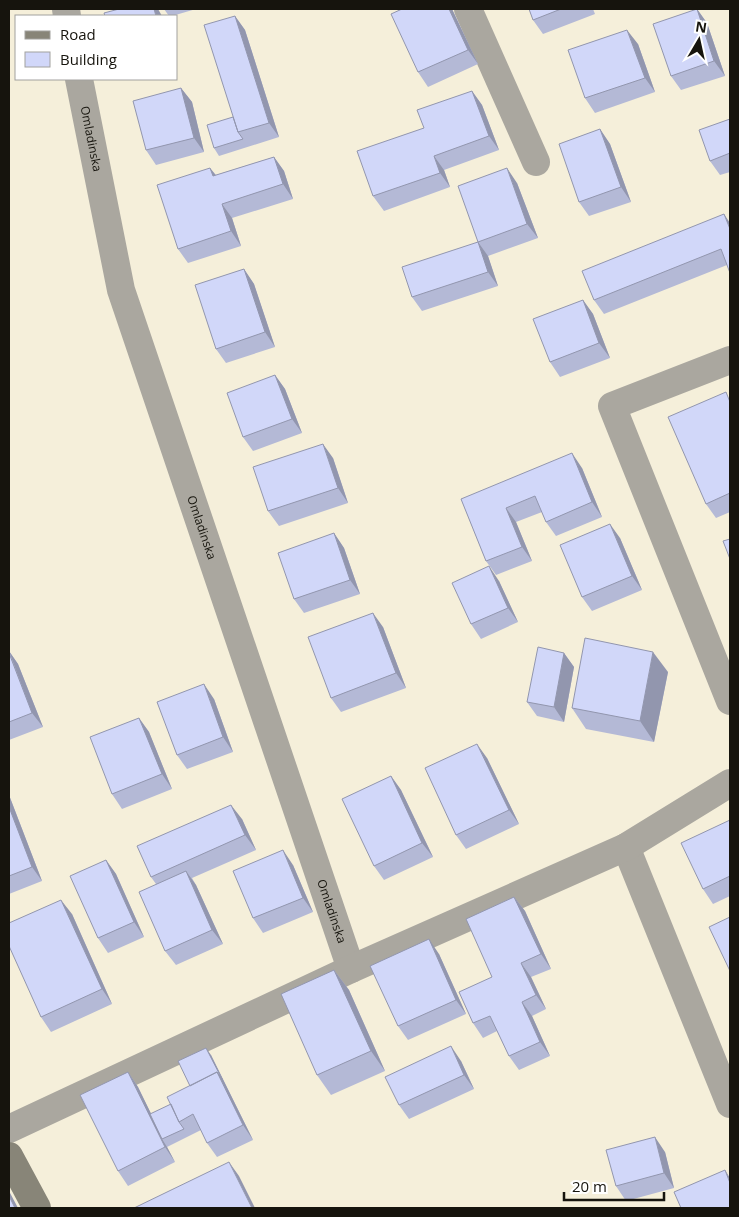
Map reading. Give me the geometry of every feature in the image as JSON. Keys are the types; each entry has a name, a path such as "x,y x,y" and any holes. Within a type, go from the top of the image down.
{"main road":[{"path":"9,1156 37,1208"}],"street":[{"path":"468,9 536,162"},
{"name":"Omladinska","path":"79,80 121,290 351,969"},
{"path":"730,360 612,406 730,701"},
{"path":"9,1129 351,969 626,847 730,782"},
{"path":"626,847 730,1104"}],"building":[{"path":"119,9 154,9 156,15 105,15 104,13"},
{"path":"402,9 449,9 468,50 418,72 391,14"},
{"path":"529,9 561,9 533,20"},
{"path":"697,9 714,61 671,76 653,24"},
{"path":"235,16 269,123 238,132 204,25"},
{"path":"627,30 645,78 585,98 568,50"},
{"path":"181,88 194,138 146,150 133,101"},
{"path":"472,91 489,136 434,156 440,173 373,196 357,151 424,128 417,110"},
{"path":"233,117 238,132 243,139 214,148 207,125"},
{"path":"730,119 730,153 710,161 699,130"},
{"path":"600,129 621,187 579,202 559,144"},
{"path":"274,157 283,184 222,204 231,231 178,249 157,185 210,168 213,176"},
{"path":"507,168 527,224 478,242 458,186"},
{"path":"724,214 730,229 730,273 721,249 594,300 582,271"},
{"path":"478,242 488,272 412,297 402,267"},
{"path":"244,269 265,332 216,349 195,285"},
{"path":"583,300 599,343 550,362 533,319"},
{"path":"275,375 292,419 243,437 227,393"},
{"path":"726,392 730,402 730,493 706,504 668,417"},
{"path":"323,444 338,488 268,511 253,467"},
{"path":"572,453 592,502 546,522 535,496 506,508 522,547 486,561 461,499"},
{"path":"610,524 632,576 582,597 560,545"},
{"path":"334,533 350,580 294,599 278,553"},
{"path":"730,539 730,559 723,541"},
{"path":"489,566 508,608 471,624 452,583"},
{"path":"373,613 396,673 331,698 308,637"},
{"path":"585,638 653,652 640,721 572,708"},
{"path":"538,647 564,653 554,707 527,702"},
{"path":"9,653 32,713 9,722"},
{"path":"204,684 223,737 177,755 157,702"},
{"path":"139,718 162,774 112,794 90,737"},
{"path":"477,744 509,810 456,835 425,768"},
{"path":"391,776 422,843 374,866 342,799"},
{"path":"231,805 245,835 151,877 137,846"},
{"path":"9,807 32,867 9,876"},
{"path":"730,820 730,876 703,889 681,843"},
{"path":"283,850 303,898 253,918 233,871"},
{"path":"106,860 134,922 98,938 70,876"},
{"path":"186,871 212,930 165,951 139,892"},
{"path":"514,897 541,954 521,963 536,995 522,1002 540,1042 509,1056 490,1016 473,1023 459,992 492,977 466,919"},
{"path":"61,900 102,989 41,1017 9,946 9,923"},
{"path":"730,917 730,971 709,927"},
{"path":"429,939 456,1000 398,1026 370,966"},
{"path":"334,970 371,1051 317,1075 281,994"},
{"path":"451,1046 464,1075 399,1105 385,1077"},
{"path":"206,1048 222,1079 217,1072 190,1086 178,1061"},
{"path":"128,1072 165,1147 118,1171 80,1095"},
{"path":"217,1072 243,1125 207,1143 193,1114 179,1122 167,1097"},
{"path":"171,1104 184,1129 162,1139 150,1114"},
{"path":"655,1137 664,1173 616,1186 606,1150"},
{"path":"229,1162 252,1208 134,1208"},
{"path":"725,1170 730,1183 730,1208 681,1208 674,1192"},
{"path":"9,1196 15,1208 9,1208"}]}
